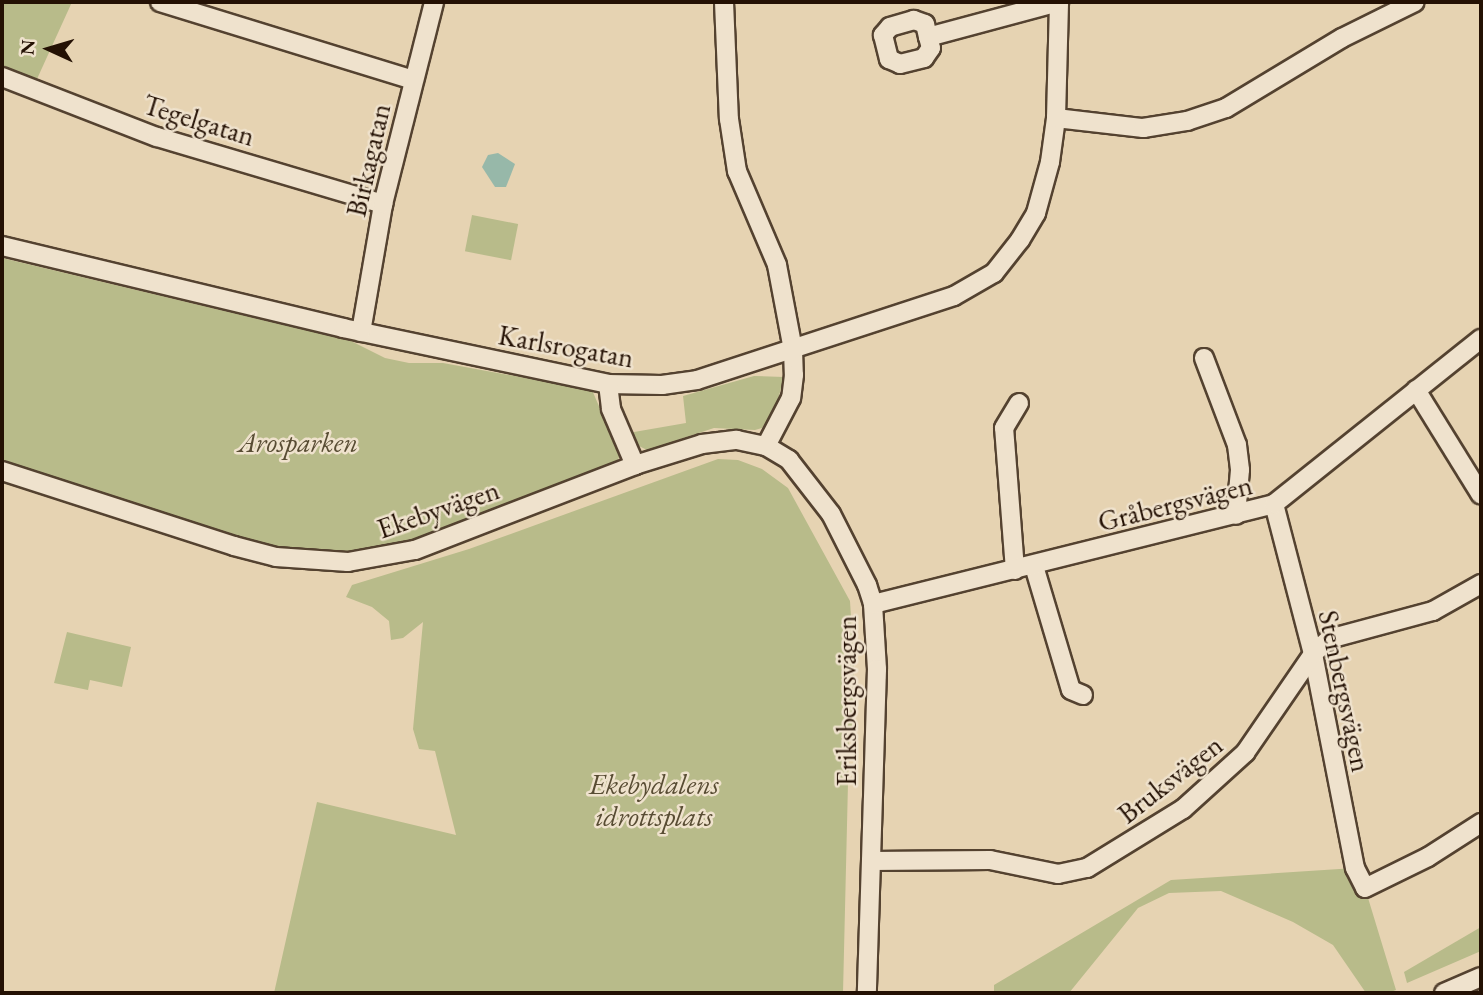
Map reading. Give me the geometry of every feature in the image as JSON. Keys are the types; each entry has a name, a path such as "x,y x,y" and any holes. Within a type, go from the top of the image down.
{"street":[{"path":"160,2 413,80"},
{"name":"Birkagatan","path":"361,332 383,204 434,2"},
{"path":"724,2 729,119 737,171 777,265 793,350 791,398 766,446"},
{"path":"928,37 1059,2"},
{"name":"Karlsrogatan","path":"2,246 361,332 608,384 662,385 697,380 954,296 994,273 1020,240 1036,213 1050,162 1056,118 1059,2"},
{"path":"1056,118 1143,128 1187,121 1227,108 1342,38 1415,2"},
{"name":"Tegelgatan","path":"2,76 157,137 383,204"},
{"name":"Gråbergsvägen","path":"873,604 1274,504 1481,339"},
{"path":"1204,358 1237,444 1240,470 1236,515"},
{"path":"608,384 611,409 635,465"},
{"path":"1416,390 1481,495"},
{"path":"1015,570 1004,428 1019,403"},
{"name":"Ekebyvägen","path":"2,471 234,546 276,557 348,562 415,550 635,465 718,441 737,440 766,446"},
{"name":"Eriksbergsvägen","path":"766,446 789,460 821,498 852,551 873,604 877,669 867,993"},
{"name":"Stenbergsvägen","path":"1274,504 1313,654 1355,868 1365,888 1428,857 1481,823"},
{"path":"1034,566 1071,690 1083,695"},
{"name":"Bruksvägen","path":"871,861 990,860 1058,874 1073,873 1100,862 1183,809 1245,753 1313,654 1329,639 1433,611 1481,584"},
{"path":"1444,993 1481,977"}],"green space":[{"path":"2,2 72,2 32,90 2,77"},
{"path":"472,215 518,224 511,260 465,251"},
{"name":"Arosparken","path":"2,258 351,341 385,358 409,363 443,363 592,390 620,455 616,464 412,543 337,555 276,550 25,472 2,462"},
{"path":"754,376 784,377 776,407 762,428 714,428 647,450 635,444 631,435 634,432 686,423 683,396"},
{"name":"Ekebydalens idrottsplats","path":"718,459 738,460 762,469 788,488 850,601 854,666 852,728 841,738 849,741 843,993 274,993 317,802 456,835 435,751 419,749 413,729 423,622 403,638 391,640 389,621 372,607 346,597 352,585 469,549"},
{"path":"67,632 131,647 122,687 90,680 88,690 54,683"},
{"path":"1355,868 1365,888 1396,990 1388,993 1366,993 1333,945 1293,922 1221,891 1169,893 1138,908 1069,993 994,993 994,985 1171,880"},
{"path":"1481,927 1481,951 1407,983 1404,972"}],"shaded area":[{"path":"498,153 515,164 506,187 495,187 482,167 488,155"}]}
